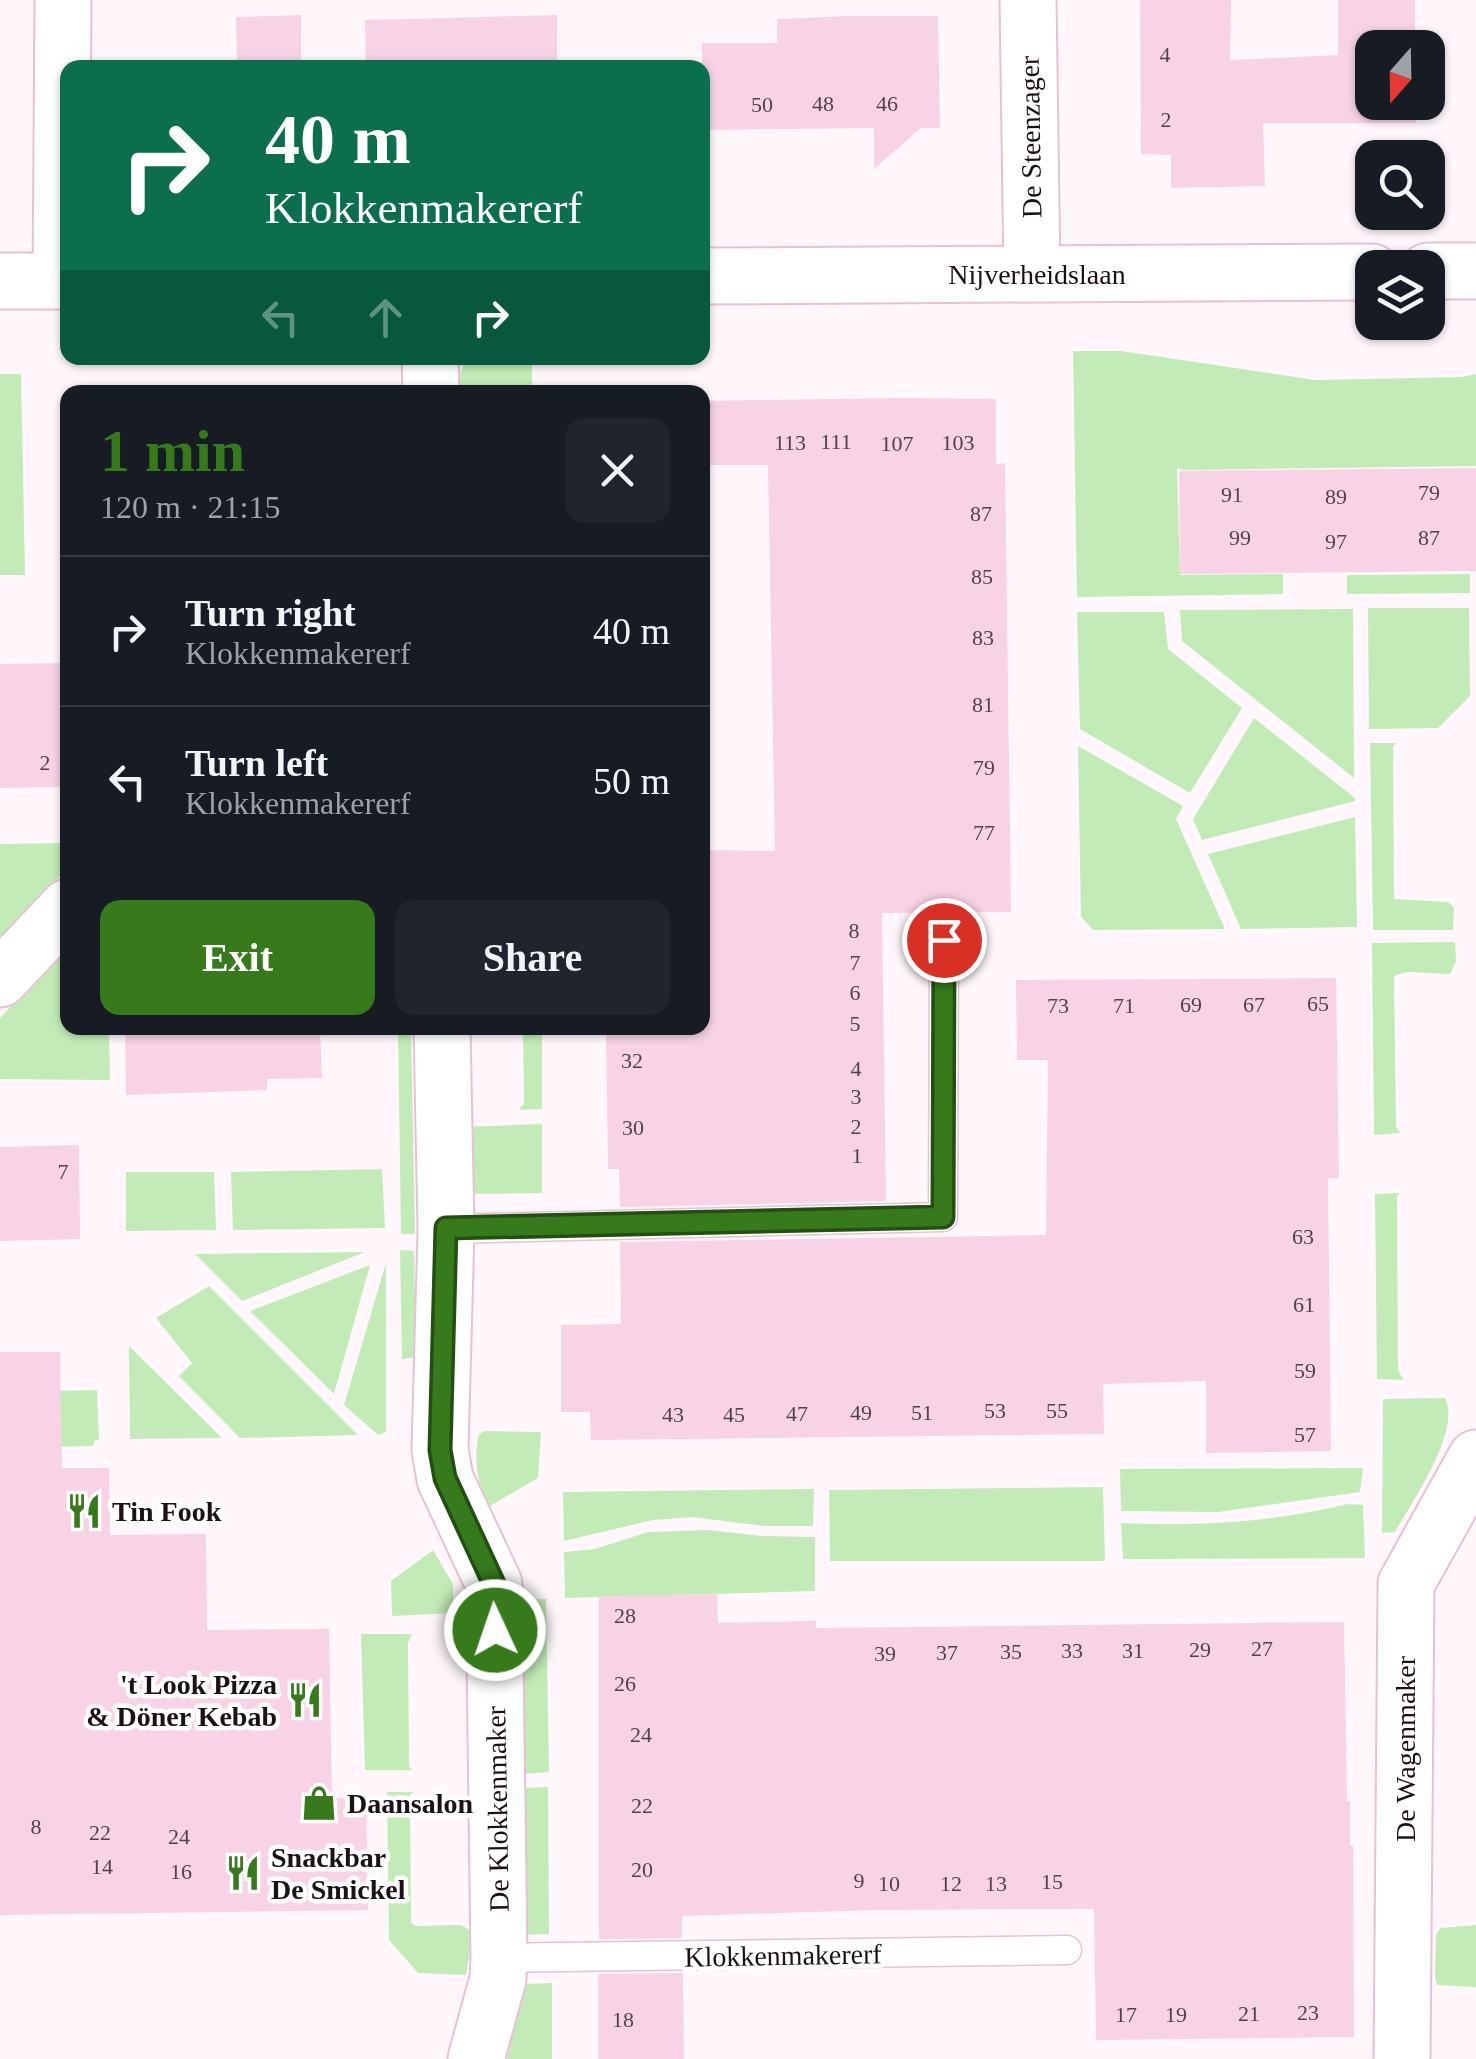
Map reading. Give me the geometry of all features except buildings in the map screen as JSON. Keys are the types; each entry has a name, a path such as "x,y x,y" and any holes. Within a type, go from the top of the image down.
{"street":[{"path":"62,0 62,60"},
{"name":"De Steenzager","path":"1028,0 1032,274"},
{"path":"1445,271 1476,271"},
{"name":"Nijverheidslaan","path":"710,276 1355,272"},
{"path":"0,281 60,281"},
{"path":"0,979 60,915"},
{"name":"De Klokkenmaker","path":"442,1035 446,1228 440,1450 445,1478 494,1584 499,1958 498,1979 476,2059"},
{"name":"De Wagenmaker","path":"1402,2059 1406,1584 1476,1458"}],"lane":[{"path":"446,1228 943,1217 944,940"},
{"name":"Klokkenmakererf","path":"499,1958 1067,1950"}],"green space":[{"path":"1073,351 1121,351 1315,380 1476,374 1476,466 1177,468 1180,575 1283,574 1283,594 1077,597"},
{"path":"464,365 532,365 532,385 456,385"},
{"path":"0,374 21,374 25,575 0,575"},
{"path":"1470,574 1470,593 1347,594 1347,575"},
{"path":"1368,608 1469,608 1470,696 1438,728 1369,729"},
{"path":"1353,609 1354,778 1182,641 1180,610"},
{"path":"1077,612 1164,612 1168,649 1242,708 1190,793 1080,729"},
{"path":"1254,718 1355,801 1202,840 1193,819"},
{"path":"1370,743 1396,743 1394,899 1448,902 1454,907 1453,930 1373,930"},
{"path":"1078,746 1183,806 1176,819 1225,929 1093,930 1081,917"},
{"path":"1355,817 1357,927 1241,929 1208,854"},
{"path":"60,843 60,876 0,942 0,844"},
{"path":"1455,942 1456,961 1450,974 1407,972 1394,976 1396,1127 1401,1133 1374,1135 1372,943"},
{"path":"60,953 60,1035 109,1035 110,1080 0,1079 0,1018"},
{"path":"398,1035 411,1035 415,1234 401,1234"},
{"path":"523,1035 542,1035 542,1109 521,1110"},
{"path":"542,1124 542,1193 462,1194 462,1127"},
{"path":"382,1169 385,1228 233,1230 231,1172"},
{"path":"126,1172 214,1172 216,1230 126,1231"},
{"path":"1400,1193 1398,1371 1404,1380 1377,1379 1375,1194"},
{"path":"400,1250 414,1251 416,1357 402,1359"},
{"path":"365,1252 242,1301 195,1254"},
{"path":"386,1263 386,1432 378,1435 344,1405"},
{"path":"370,1265 334,1394 250,1311"},
{"path":"209,1286 358,1435 240,1438 179,1376 192,1363 156,1318"},
{"path":"129,1346 222,1438 130,1439"},
{"path":"97,1390 99,1440 95,1439 93,1446 0,1448 0,1392"},
{"path":"1445,1398 1447,1428 1433,1466 1395,1532 1382,1533 1383,1399"},
{"path":"541,1432 538,1478 488,1507 477,1462 479,1434"},
{"path":"1363,1468 1360,1492 1218,1512 1121,1511 1120,1469"},
{"path":"1103,1487 1105,1561 830,1561 829,1490"},
{"path":"814,1489 813,1526 764,1526 693,1517 653,1520 564,1541 563,1492"},
{"path":"1363,1505 1365,1558 1123,1559 1121,1523 1235,1522"},
{"path":"708,1530 815,1537 815,1591 565,1598 564,1552 595,1549 648,1532"},
{"path":"433,1550 453,1584 453,1613 392,1616 391,1581"},
{"path":"546,1599 549,1772 522,1774 520,1604 523,1600"},
{"path":"361,1634 412,1634 408,1643 412,1770 365,1770"},
{"path":"548,1787 549,1934 524,1935 522,1788"},
{"path":"387,1792 413,1792 411,1923 461,1925 473,1932 466,1975 418,1973 389,1940"},
{"path":"1476,1925 1476,1987 1437,1985 1436,1934 1441,1928"},
{"path":"552,1983 552,2059 507,2059 524,1984"}],"place":[{"name":"Tin Fook","path":"84,1511"},
{"name":"'t Look Pizza & Döner Kebab","path":"305,1700"},
{"name":"Daansalon","path":"319,1803"},
{"name":"Snackbar De Smickel","path":"243,1873"}],"route":[{"path":"495,1630 494,1584 445,1478 440,1450 446,1228 943,1217 944,940"}]}
